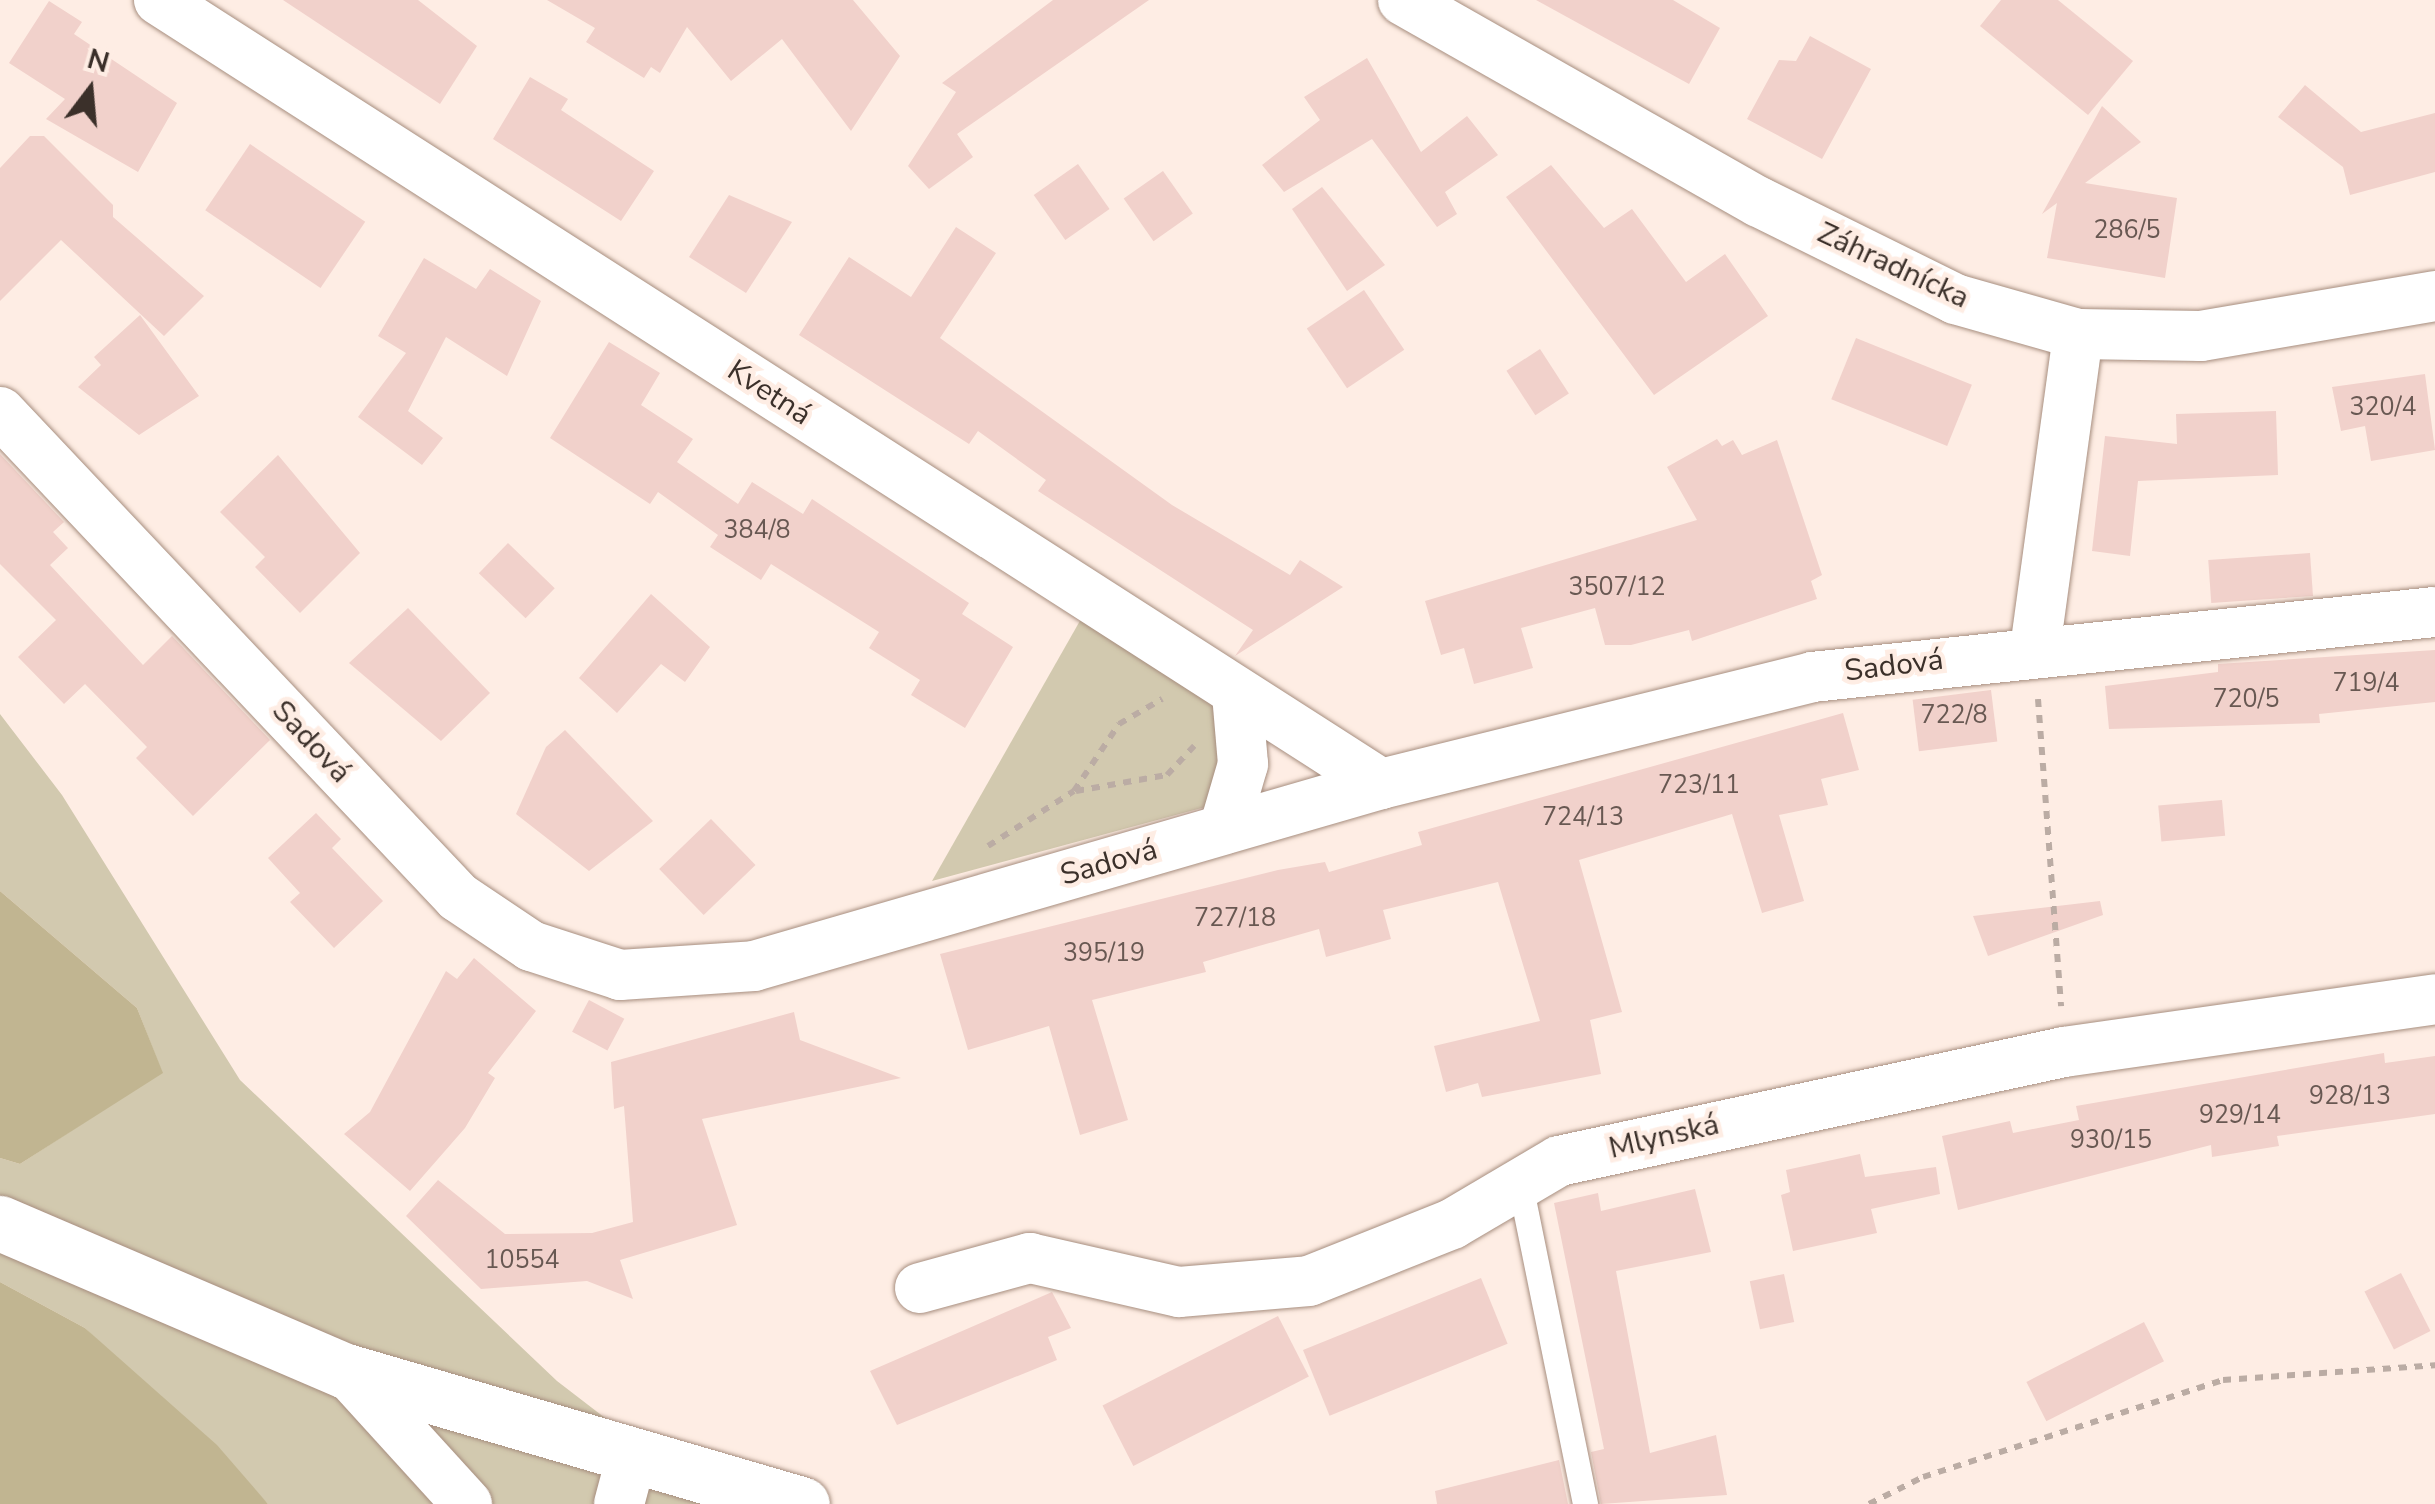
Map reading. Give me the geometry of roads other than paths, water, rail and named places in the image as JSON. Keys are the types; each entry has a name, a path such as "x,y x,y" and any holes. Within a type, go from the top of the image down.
{"main road":[{"path":"0,1222 346,1370 625,1481 802,1504"}],"street":[{"name":"Kvetná","path":"159,0 1381,784"},
{"name":"Záhradnícka","path":"1403,0 1759,202 1938,290 2078,334 2201,336 2435,296"},
{"path":"2034,648 2078,334"},
{"name":"Sadová","path":"0,412 458,897 578,965 712,976 1381,784 1812,677 2034,648 2435,612"},
{"path":"1221,684 1243,764 1224,829"},
{"name":"Mlynská","path":"920,1288 1030,1258 1179,1292 1309,1281 1452,1224 1559,1161 2064,1052 2435,999"},
{"path":"346,1370 468,1504"}],"lane":[{"path":"1520,1184 1584,1504"}]}
